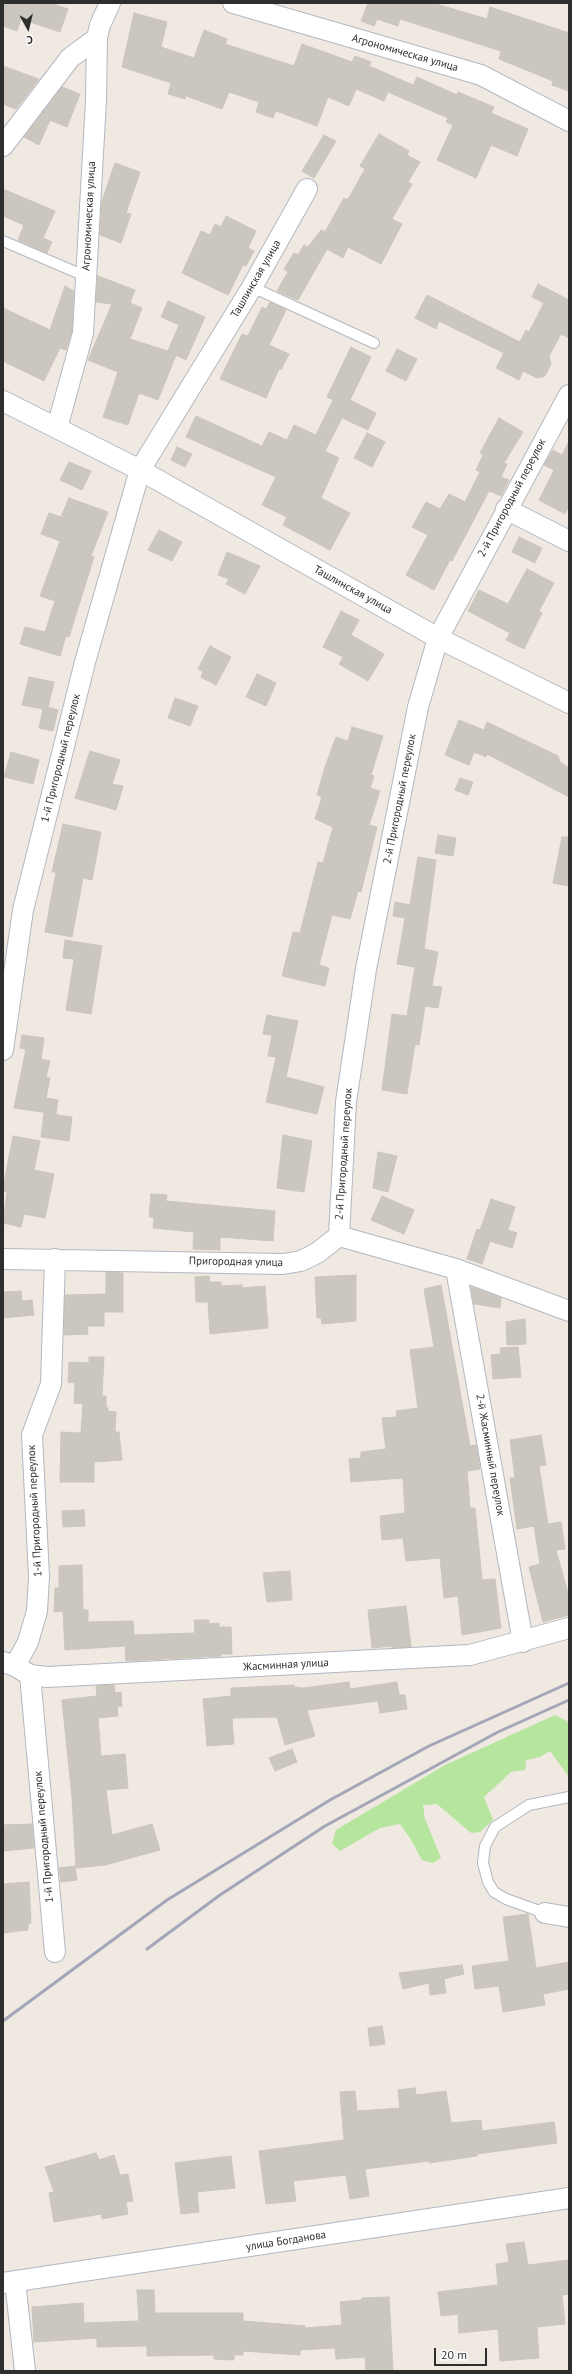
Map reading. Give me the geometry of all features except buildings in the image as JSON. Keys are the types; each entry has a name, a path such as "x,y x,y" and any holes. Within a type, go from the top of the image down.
{"street":[{"name":"Агрономическая улица","path":"57,428 83,334 85,276 96,100 97,38 100,25 110,3"},
{"name":"Агрономическая улица","path":"233,3 481,75 569,121"},
{"path":"3,146 70,58 97,38"},
{"name":"Ташлинская улица","path":"140,470 252,287 307,189"},
{"name":"2-й Пригородный переулок","path":"339,1236 346,1102 366,969 418,707 438,638 506,509 569,395"},
{"name":"Ташлинская улица","path":"3,401 140,470 438,638 569,703"},
{"name":"1-й Пригородный переулок","path":"3,1050 23,910 85,662 140,470"},
{"path":"506,509 569,541"},
{"path":"339,1236 456,1269 569,1311"},
{"name":"Пригородная улица","path":"3,1259 283,1264 301,1261 317,1253 339,1236"},
{"name":"1-й Пригородный переулок","path":"54,1952 16,1668 28,1642 37,1611 39,1577 32,1435 51,1384 55,1259"},
{"name":"2-й Жасминный переулок","path":"456,1269 523,1642"},
{"name":"Жасминная улица","path":"16,1668 48,1677 470,1655 523,1642 569,1628"},
{"path":"545,1913 569,1916"},
{"name":"улица Богданова","path":"9,2282 569,2198"},
{"path":"9,2282 24,2371"}],"lane":[{"path":"3,241 85,276"},
{"path":"252,287 374,343"},
{"path":"545,1913 506,1899 494,1892 488,1882 483,1863 485,1846 495,1828 529,1805 569,1797"}],"green space":[{"path":"555,1715 567,1721 569,1725 569,1777 550,1751 540,1757 526,1760 525,1770 511,1772 484,1797 493,1820 480,1832 471,1833 437,1804 423,1805 425,1819 441,1858 433,1863 422,1860 410,1838 400,1824 380,1828 340,1851 332,1844 336,1830 445,1765"}],"railway":[{"path":"3,2021 167,1900 330,1800 429,1746 569,1683"},
{"path":"147,1949 220,1895 325,1826 498,1732 569,1700"}]}
